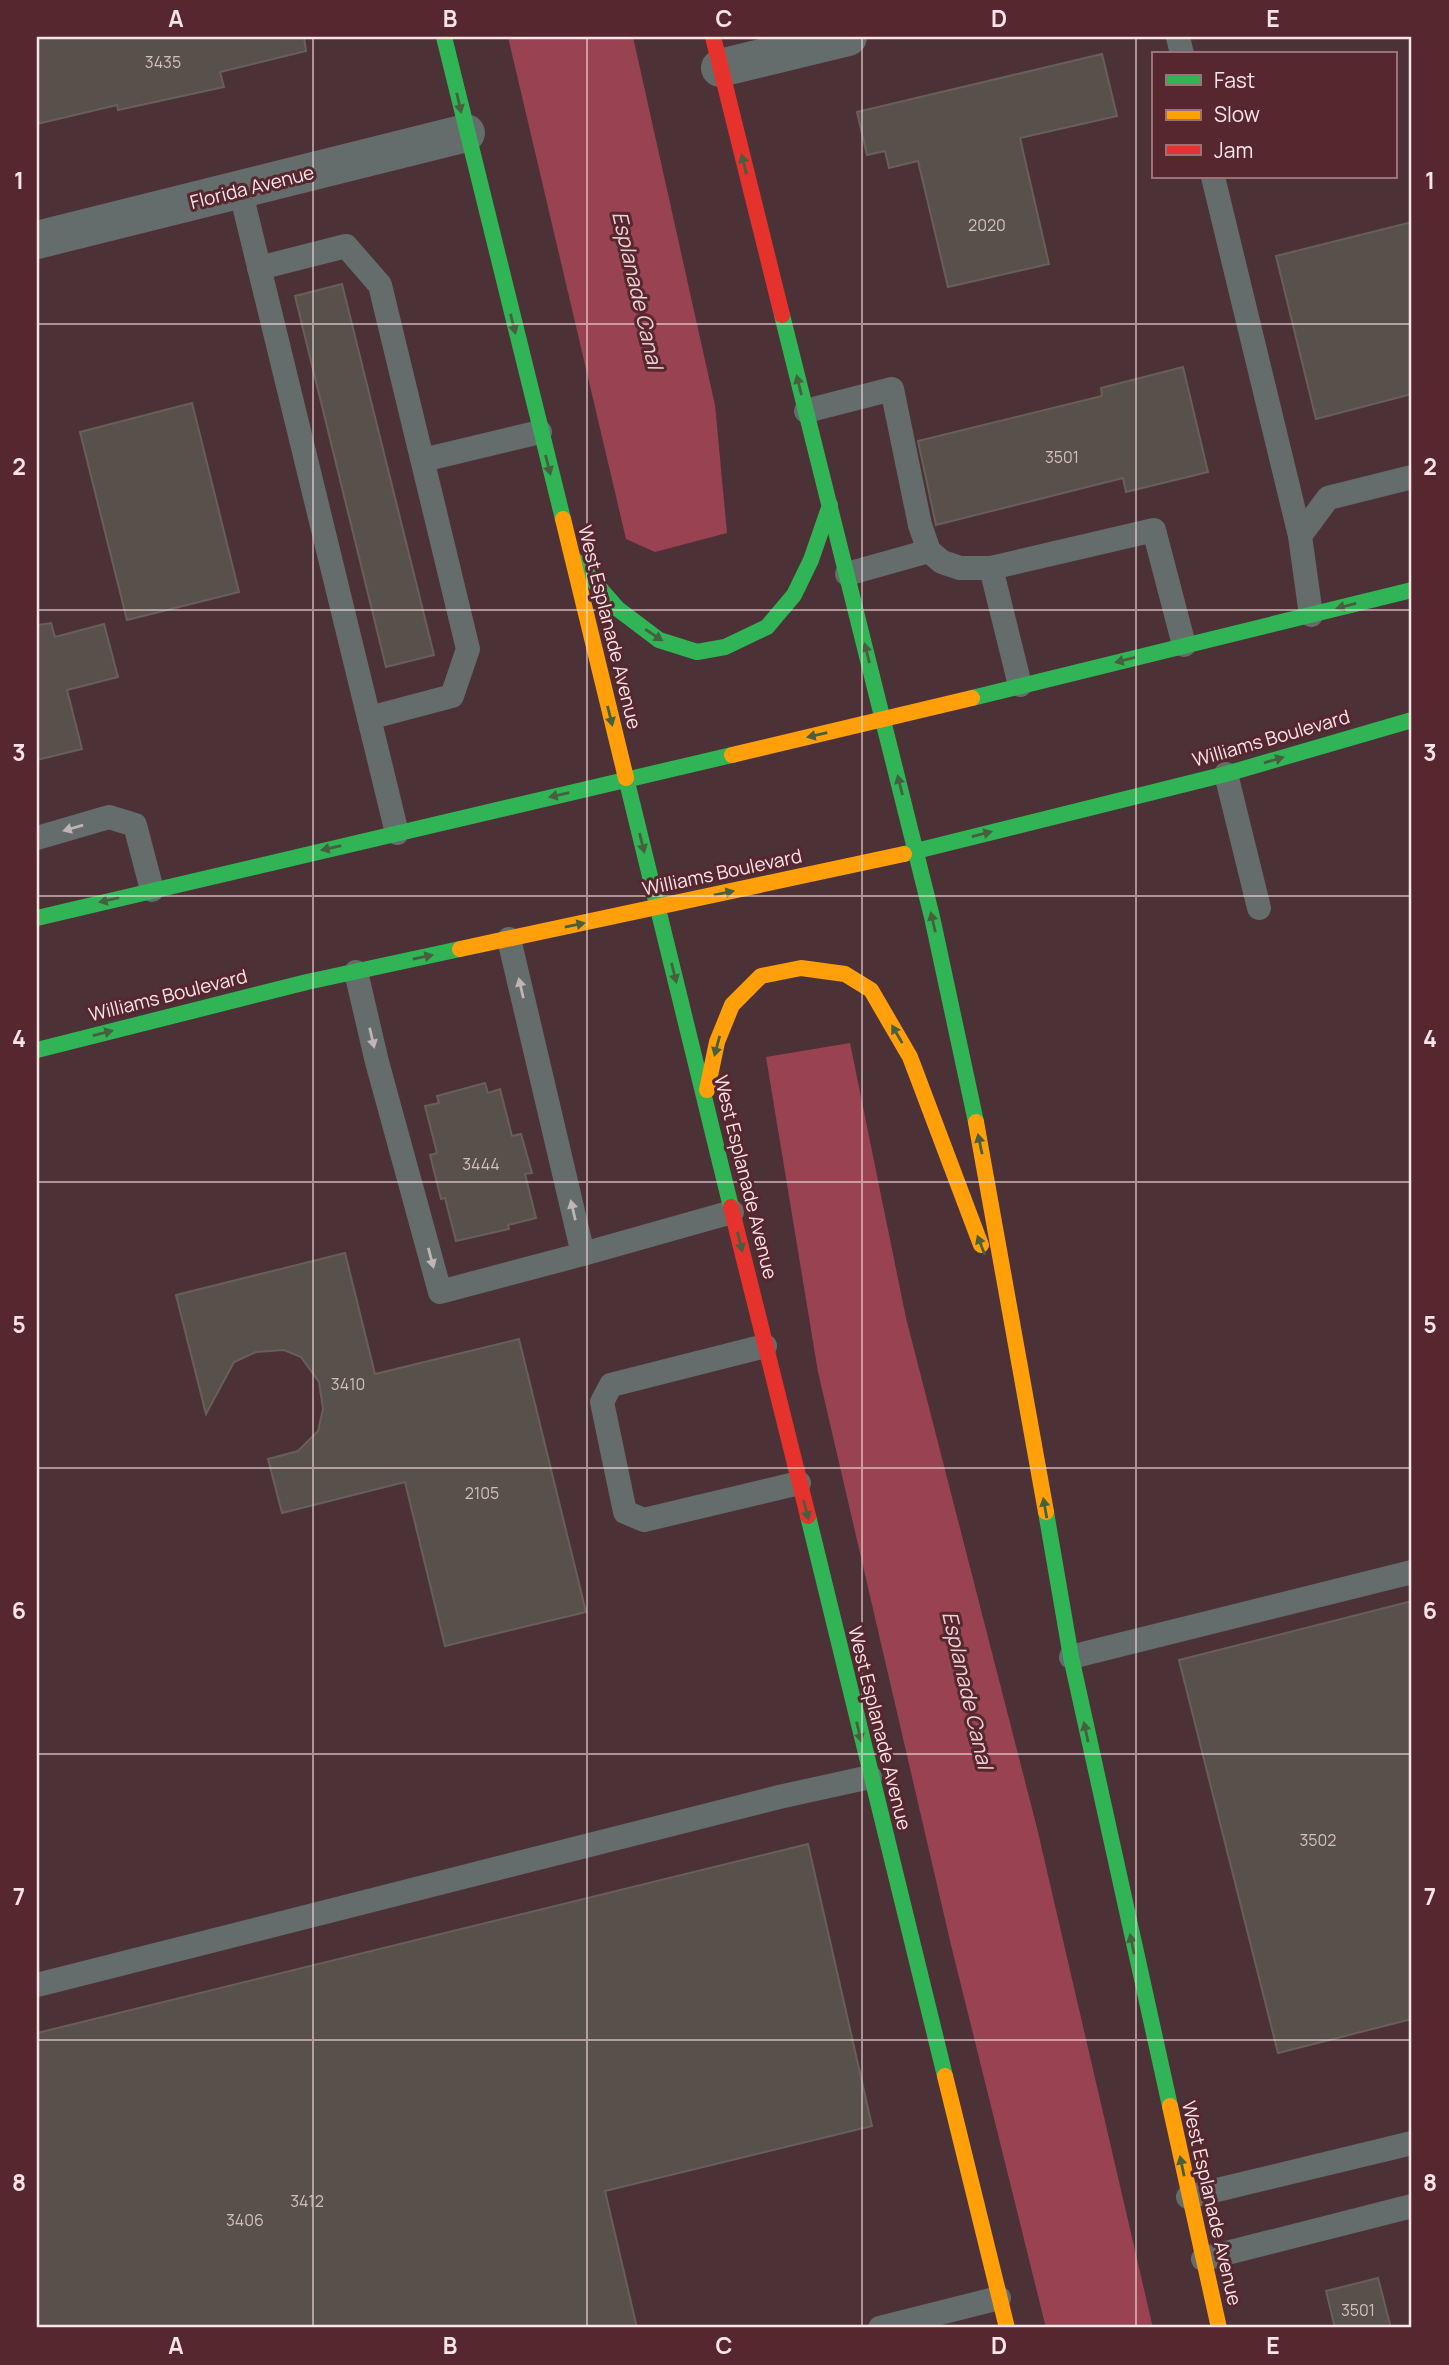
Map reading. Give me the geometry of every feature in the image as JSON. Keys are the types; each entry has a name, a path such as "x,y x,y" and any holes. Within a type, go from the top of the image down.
{"main road":[{"name":"West Esplanade Avenue","path":"444,37 1007,2328"},
{"name":"West Esplanade Avenue","path":"716,52 932,917 985,1166 1071,1657 1219,2328"},
{"path":"570,554 618,609 659,640 697,652 725,648 767,627 794,595 811,561 830,505"},
{"path":"37,918 884,719 1412,590"},
{"name":"Williams Boulevard","path":"37,1050 307,982 916,851 1226,774 1412,720"},
{"path":"705,1100 717,1042 732,1005 761,976 801,968 845,974 871,990 910,1056 1014,1332"}],"street":[{"path":"716,52 848,37"},
{"name":"Florida Avenue","path":"37,240 466,133"}],"lane":[{"path":"1213,178 1300,536 1311,615"},
{"path":"240,189 397,833"},
{"path":"259,268 346,246 380,285 423,460 468,649 452,696 369,718"},
{"path":"806,411 892,389 920,525 929,551 942,562 960,568 991,568 1154,530 1184,645"},
{"path":"423,460 540,432"},
{"path":"1300,536 1328,498 1412,477"},
{"path":"847,574 929,551"},
{"path":"991,568 1020,685"},
{"path":"1226,774 1259,908"},
{"path":"37,838 109,817 135,825 152,890"},
{"path":"509,939 583,1254"},
{"path":"356,972 377,1062 440,1292 733,1212"},
{"path":"765,1346 611,1385 602,1402 625,1512 644,1520 799,1483"},
{"path":"1071,1657 1412,1572"},
{"path":"37,1985 779,1797 870,1777"},
{"path":"1188,2197 1412,2143"},
{"path":"1203,2259 1412,2206"},
{"path":"880,2328 999,2298"}],"water":[{"name":"Esplanade Canal","path":"508,37 633,37 715,405 727,533 655,552 626,539"},
{"name":"Esplanade Canal","path":"850,1043 906,1318 1037,1828 1153,2328 1046,2328 951,1945 818,1372 766,1057"}],"building":[{"path":"37,37 304,37 306,51 220,72 224,87 118,110 117,105 37,124"},
{"path":"1102,54 1117,116 1020,138 1049,264 948,287 918,161 889,168 885,151 867,155 857,112"},
{"path":"1412,222 1412,394 1316,419 1276,256"},
{"path":"342,284 434,655 386,667 295,296"},
{"path":"1183,367 1208,472 1126,492 1123,478 936,525 918,441 1102,396 1101,388"},
{"path":"192,403 239,592 127,620 80,432"},
{"path":"51,623 55,637 104,624 118,677 67,690 82,749 37,760 37,625"},
{"path":"485,1083 488,1093 500,1089 512,1136 521,1134 532,1173 525,1174 536,1218 508,1225 509,1229 456,1241 445,1198 441,1199 430,1155 437,1153 425,1106 439,1103 437,1096"},
{"path":"345,1253 375,1374 519,1339 586,1612 445,1646 405,1482 282,1513 268,1459 298,1451 318,1431 323,1409 319,1382 301,1357 284,1350 256,1352 234,1362 206,1414 176,1295"},
{"path":"1412,1601 1412,2019 1278,2053 1179,1660"},
{"path":"808,1844 872,2126 605,2191 637,2328 37,2328 37,2033"},
{"path":"1378,2278 1391,2328 1335,2328 1326,2291"}],"traffic: fast":[{"path":"444,37 563,519"},
{"path":"782,315 932,917 976,1122"},
{"path":"576,561 618,609 659,640 697,652 725,647 767,627 794,595 811,560 830,505"},
{"path":"972,698 1412,590"},
{"path":"904,854 1226,774 1412,720"},
{"path":"37,918 732,755"},
{"path":"626,778 731,1207"},
{"path":"37,1050 307,982 460,949"},
{"path":"1046,1512 1071,1657 1170,2106"},
{"path":"808,1516 945,2076"}],"traffic: slow":[{"path":"563,519 626,778"},
{"path":"732,755 972,698"},
{"path":"460,949 904,854"},
{"path":"707,1090 717,1042 732,1005 761,976 801,968 845,974 871,990 910,1057 981,1245"},
{"path":"976,1122 1046,1512"},
{"path":"945,2076 1007,2328"},
{"path":"1170,2106 1219,2328"}],"traffic: jam":[{"path":"713,37 782,315"},
{"path":"731,1207 808,1516"}]}
